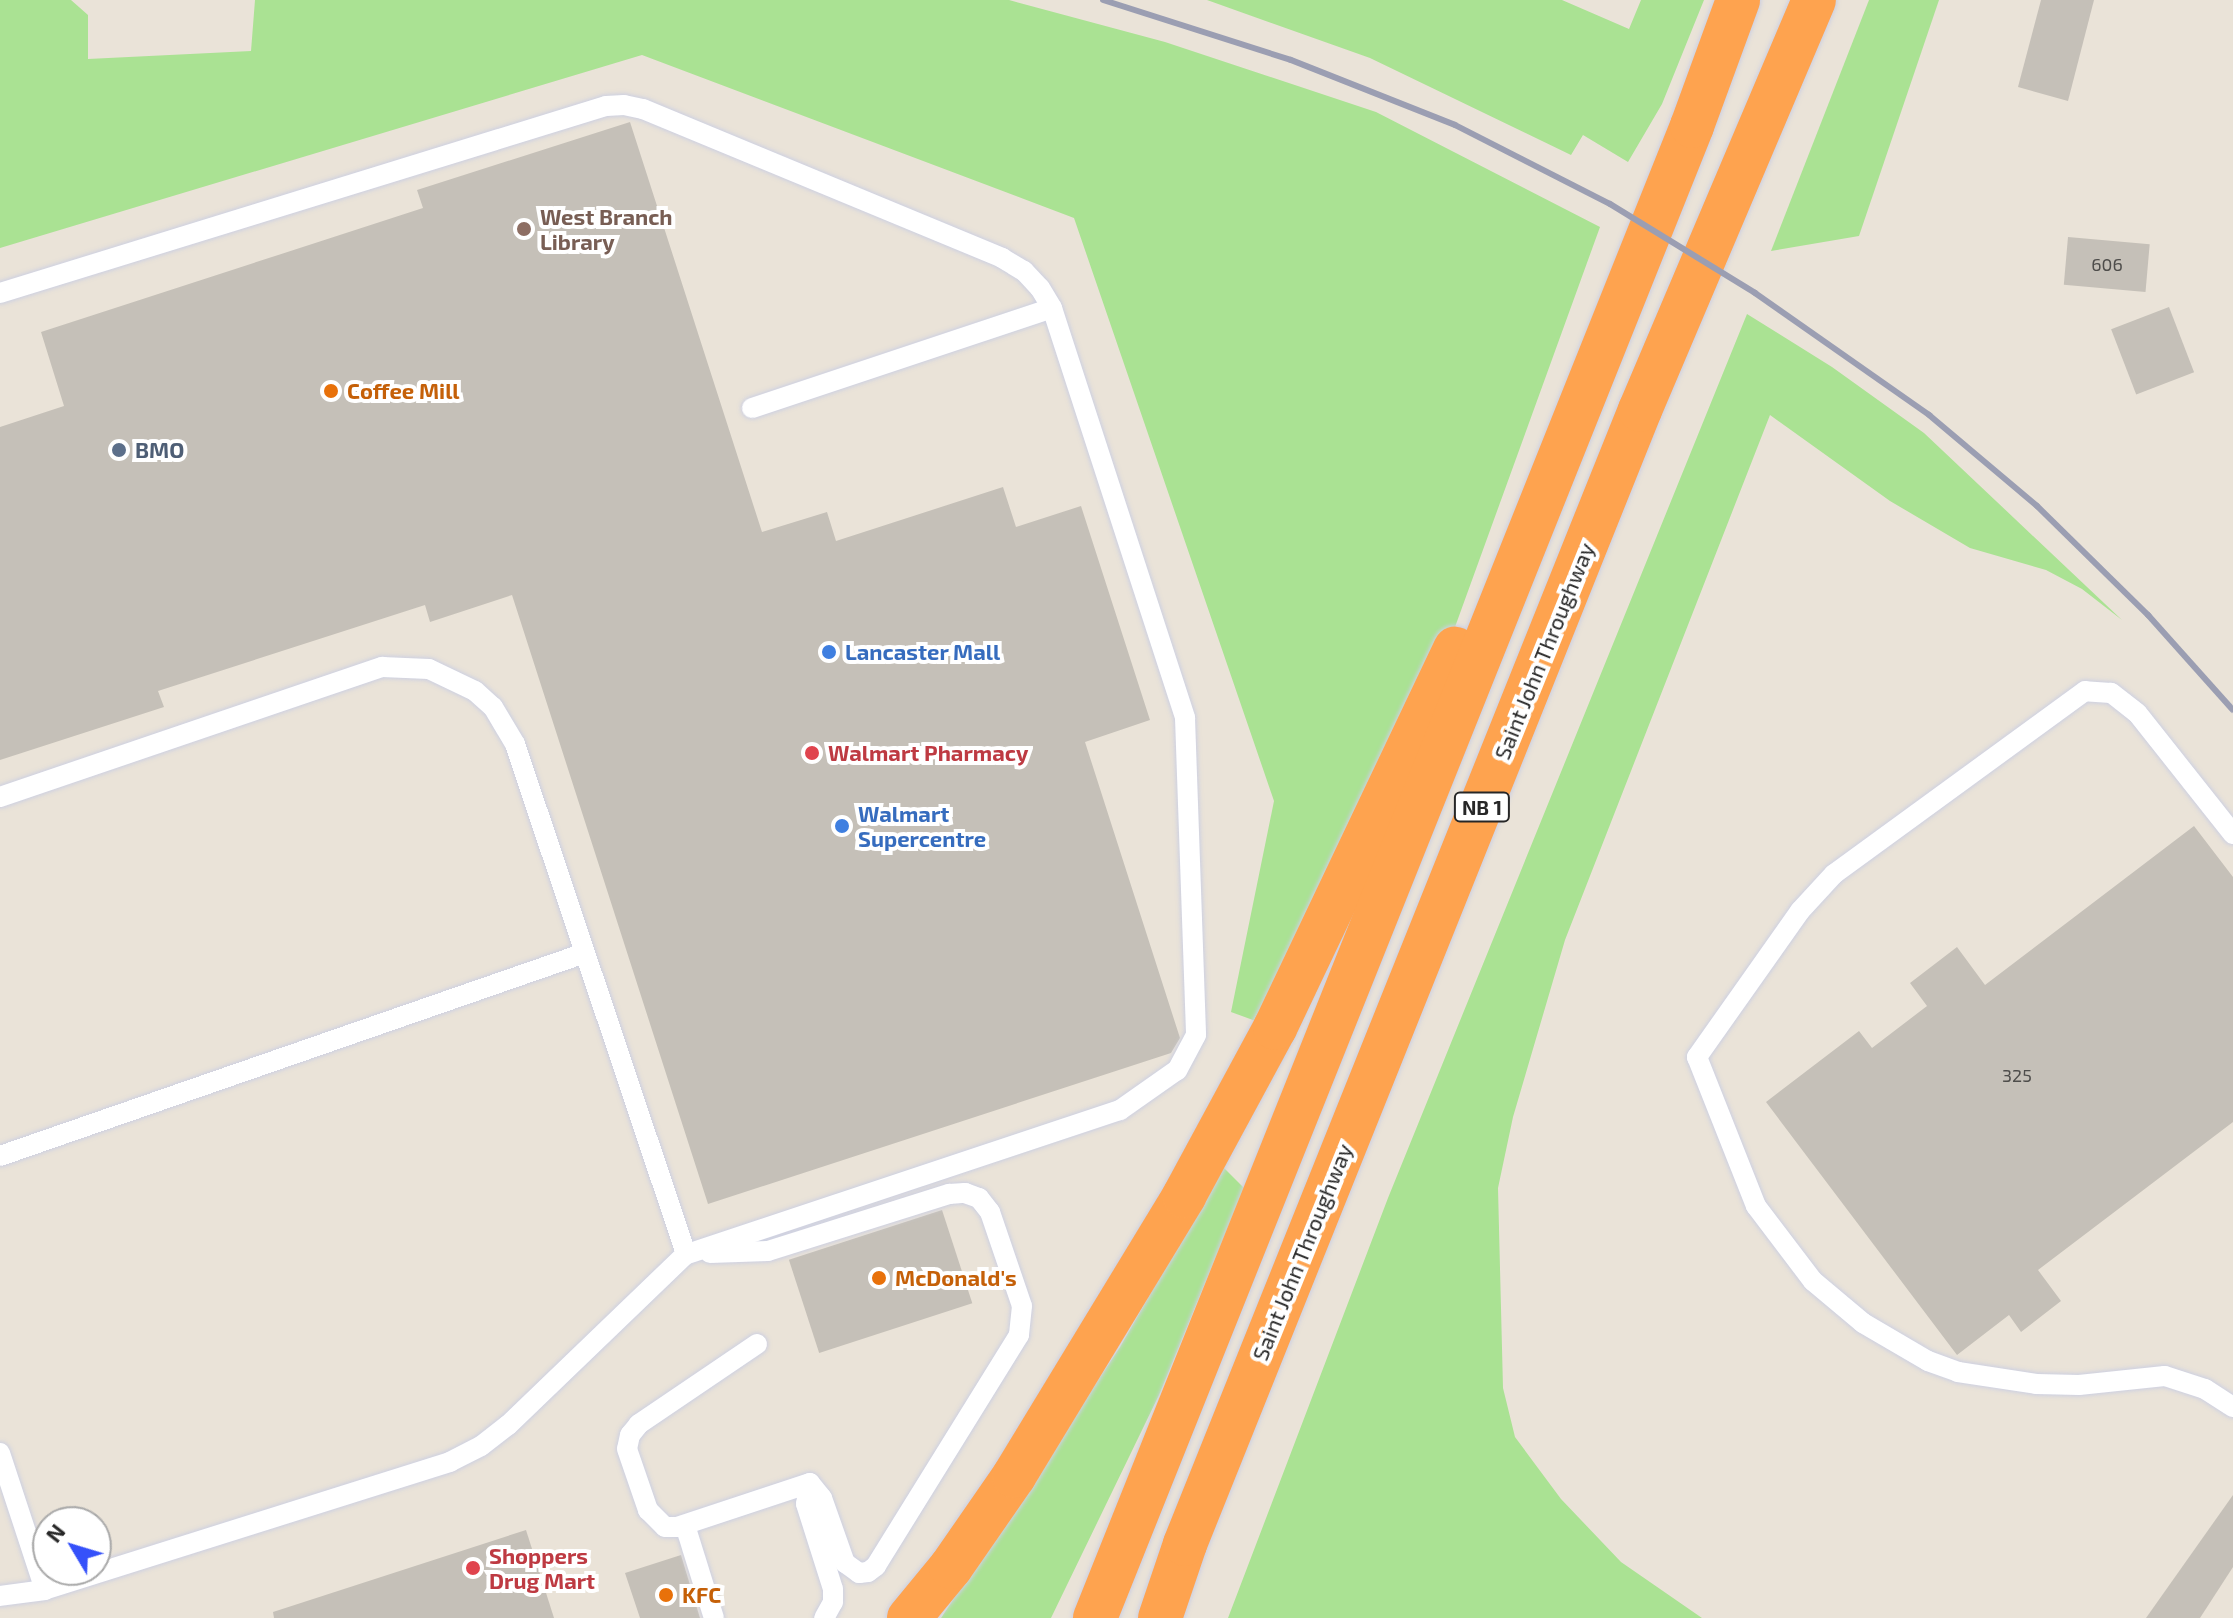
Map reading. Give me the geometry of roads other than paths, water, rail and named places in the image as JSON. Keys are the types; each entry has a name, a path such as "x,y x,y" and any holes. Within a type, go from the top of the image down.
{"highway":[{"name":"NB 1","path":"1095,1618 1584,389 1692,126 1738,0"},
{"name":"Saint John Throughway","path":"1160,1618 1185,1544 1640,410 1814,0"},
{"path":"909,1618 951,1567 1014,1476 1184,1196 1275,1028 1426,707 1584,389"}],"lane":[{"path":"0,293 606,106 624,105 643,109 1002,258 1024,271 1040,288 1052,308 1185,718 1196,1035 1177,1070 1120,1110 686,1254 508,1425 471,1452 450,1462 39,1592 0,1612"},
{"path":"752,408 1052,308"},
{"path":"0,797 382,667 429,669 475,691 507,726 686,1254"},
{"path":"2233,834 2137,713 2111,693 2085,691 1834,874 1800,911 1697,1057 1756,1206 1813,1281 1863,1323 1928,1361 1958,1372 1991,1379 2065,1384 2165,1376 2205,1389 2233,1407"},
{"path":"0,1156 585,953"},
{"path":"686,1254 768,1251 949,1194 965,1193 979,1198 990,1212 1022,1306 1019,1335 876,1566 868,1572 859,1573 845,1563 822,1498 810,1483"},
{"path":"757,1344 639,1424 630,1435 627,1449 648,1510 665,1527 685,1525 810,1483"},
{"path":"0,1453 39,1592"},
{"path":"810,1483 806,1504 833,1589 833,1602 824,1618"},
{"path":"685,1525 714,1618"},
{"path":"0,1596 39,1592"}],"railway":[{"path":"1103,0 1291,60 1455,125 1610,204 1755,293 1929,415 2037,506 2148,615 2233,710"}],"place":[{"name":"West Branch Library","path":"524,229"},
{"name":"Coffee Mill","path":"331,391"},
{"name":"BMO","path":"119,450"},
{"name":"Lancaster Mall","path":"829,652"},
{"name":"Walmart Pharmacy","path":"812,753"},
{"name":"Walmart Supercentre","path":"842,826"},
{"name":"McDonald's","path":"879,1278"},
{"name":"Shoppers Drug Mart","path":"473,1568"},
{"name":"KFC","path":"666,1595"}]}
